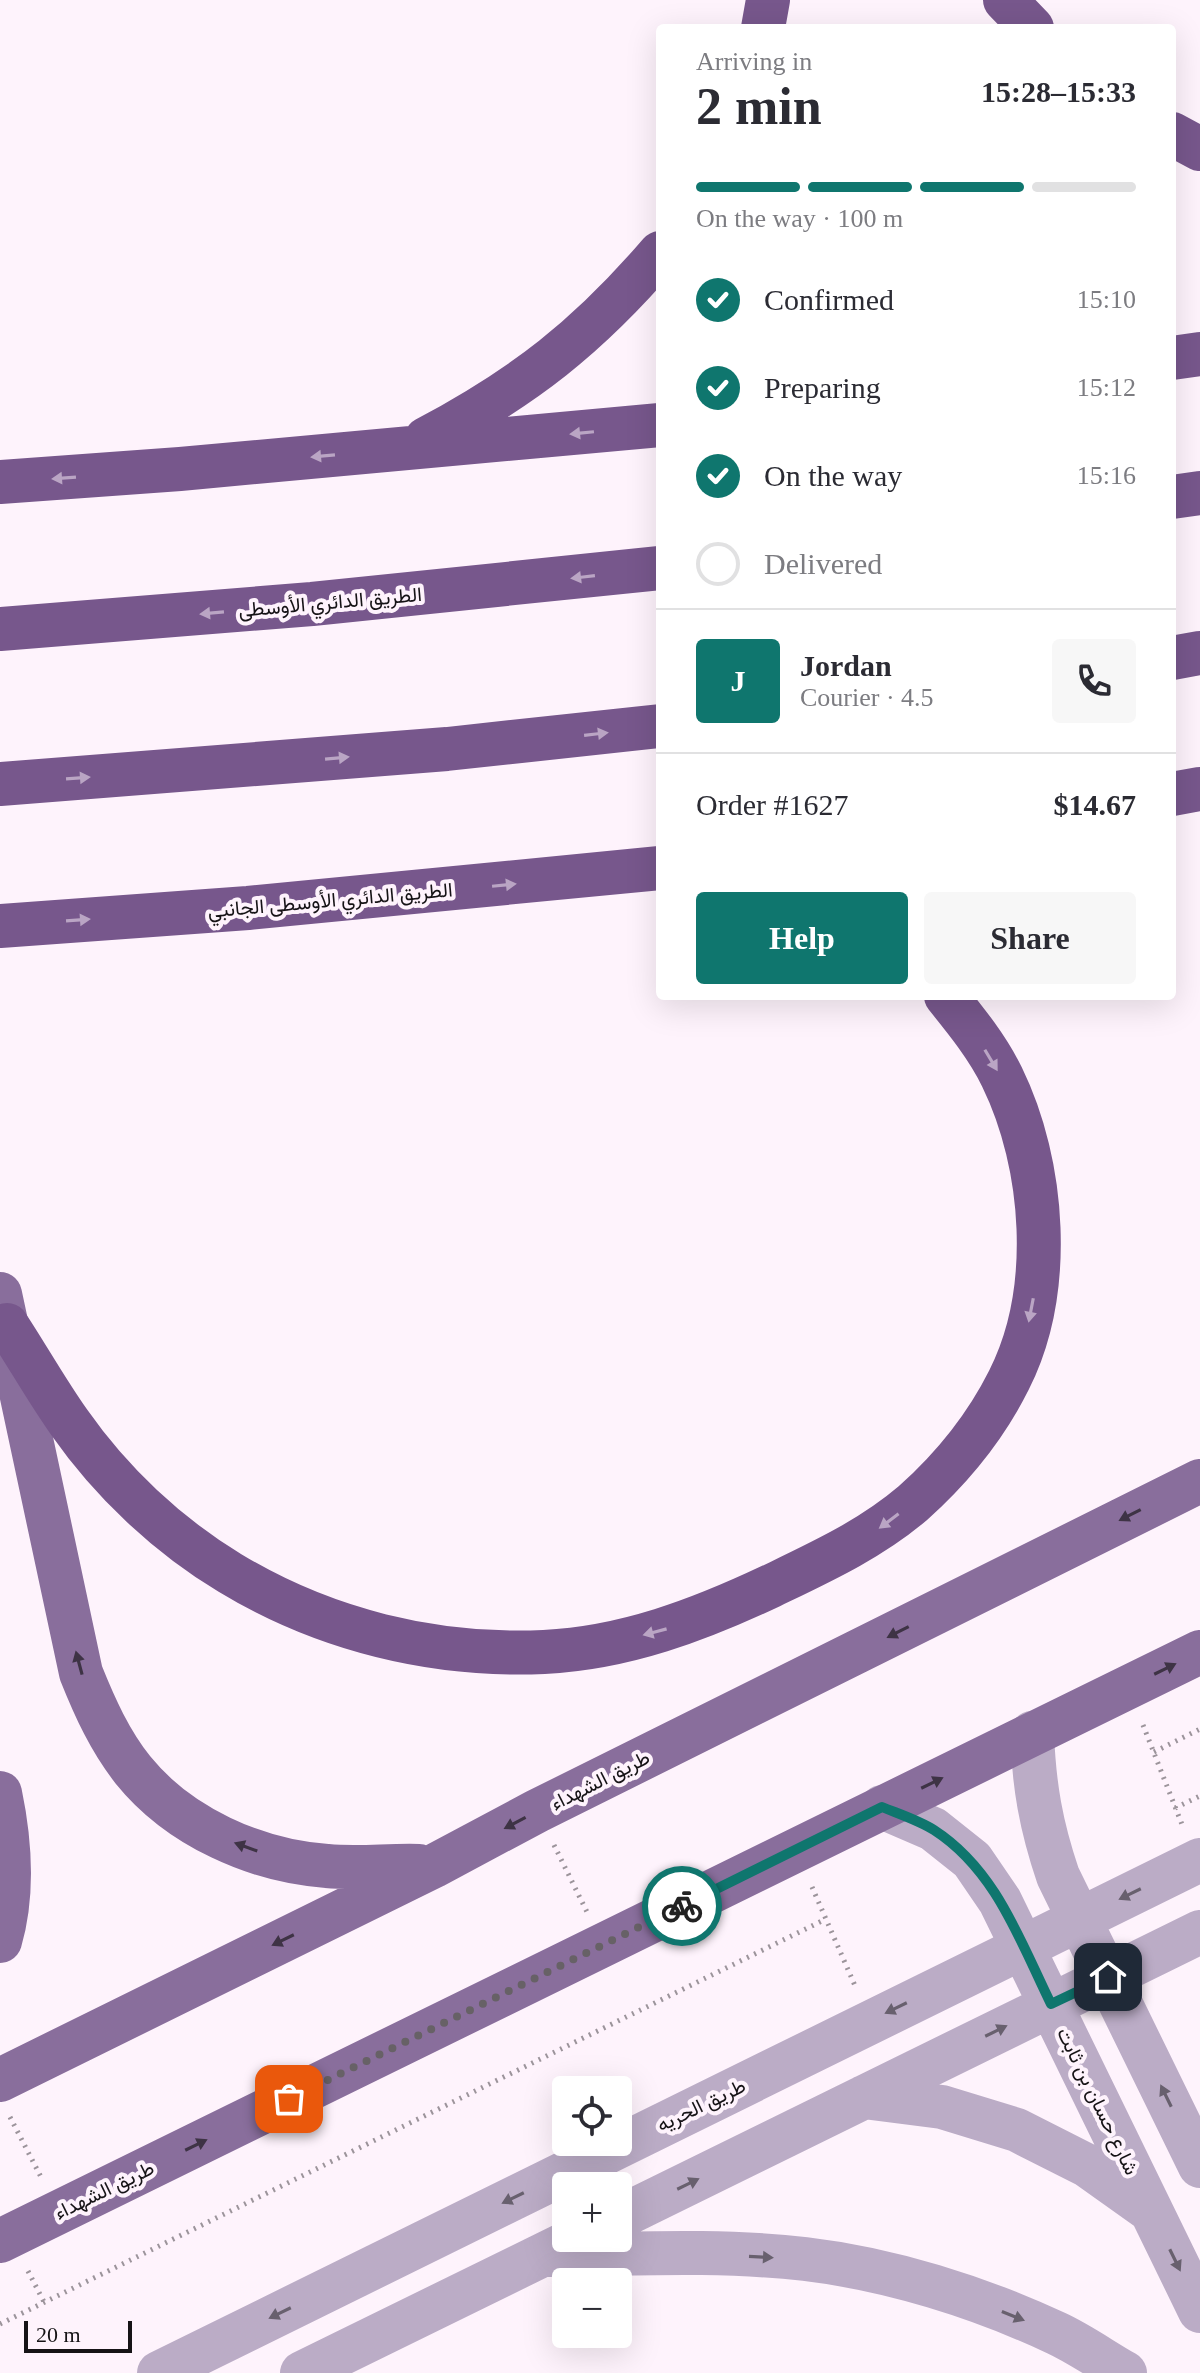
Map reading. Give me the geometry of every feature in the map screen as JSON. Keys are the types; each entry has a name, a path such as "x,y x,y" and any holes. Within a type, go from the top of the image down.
{"highway":[{"path":"764,24 768,0"},
{"path":"1005,0 1028,24"},
{"path":"1176,136 1200,149"},
{"path":"409,448 523,382 565,350 623,296 656,258"},
{"path":"1176,357 1200,354"},
{"path":"0,482 656,425"},
{"path":"1176,496 1200,493"},
{"name":"الطريق الدائري الأوسطى","path":"0,629 297,605 656,568"},
{"path":"1176,657 1200,653"},
{"path":"0,784 418,751 656,726"},
{"path":"1176,793 1200,789"},
{"name":"الطريق الدائري الأوسطى الجانبي","path":"0,926 248,908 656,868"},
{"path":"3,1310 68,1421 102,1465 141,1505 183,1541 229,1573 278,1600 329,1621 382,1637 492,1653 602,1645 656,1633 709,1615 856,1543 912,1503 952,1464 985,1420 1010,1378 1027,1329 1037,1279 1039,1227 1034,1175 1021,1125 1002,1077 975,1032 949,1000"}],"main road":[{"path":"3,1310 81,1673 95,1709 134,1772 160,1798 189,1820 221,1838 255,1851 289,1861 324,1866 434,1866"},
{"name":"طريق الشهداء","path":"3,2095 537,1811 1200,1481"},
{"name":"طريق الشهداء","path":"0,2241 1200,1652"},
{"path":"0,1793 9,1861 0,1941"}],"street":[{"path":"1032,1733 1034,1784 1043,1831 1058,1876 1200,2166"},
{"name":"شارع حسان بن ثابت","path":"882,1807 933,1829 972,1860 1000,1901 1200,2311"},
{"name":"طريق الحريه","path":"159,2373 1198,1861"},
{"path":"632,2211 1200,1932"},
{"path":"864,2097 942,2107 1017,2130 1088,2166 1151,2211"},
{"path":"632,2250 805,2259 892,2276 976,2301 1057,2334 1125,2373"},
{"path":"302,2373 552,2251"}],"path":[{"path":"1128,1687 1198,1861"},
{"path":"1154,1752 1200,1729"},
{"path":"1175,1808 1200,1796"},
{"path":"537,1811 604,1945"},
{"path":"796,1850 870,2021"},
{"path":"0,2324 826,1919"},
{"path":"3,2095 60,2212"}],"way so far":[{"path":"289,2099 682,1906"}],"route":[{"path":"682,1906 882,1807 933,1829 972,1860 1000,1901 1051,2004 1108,1977"}]}
